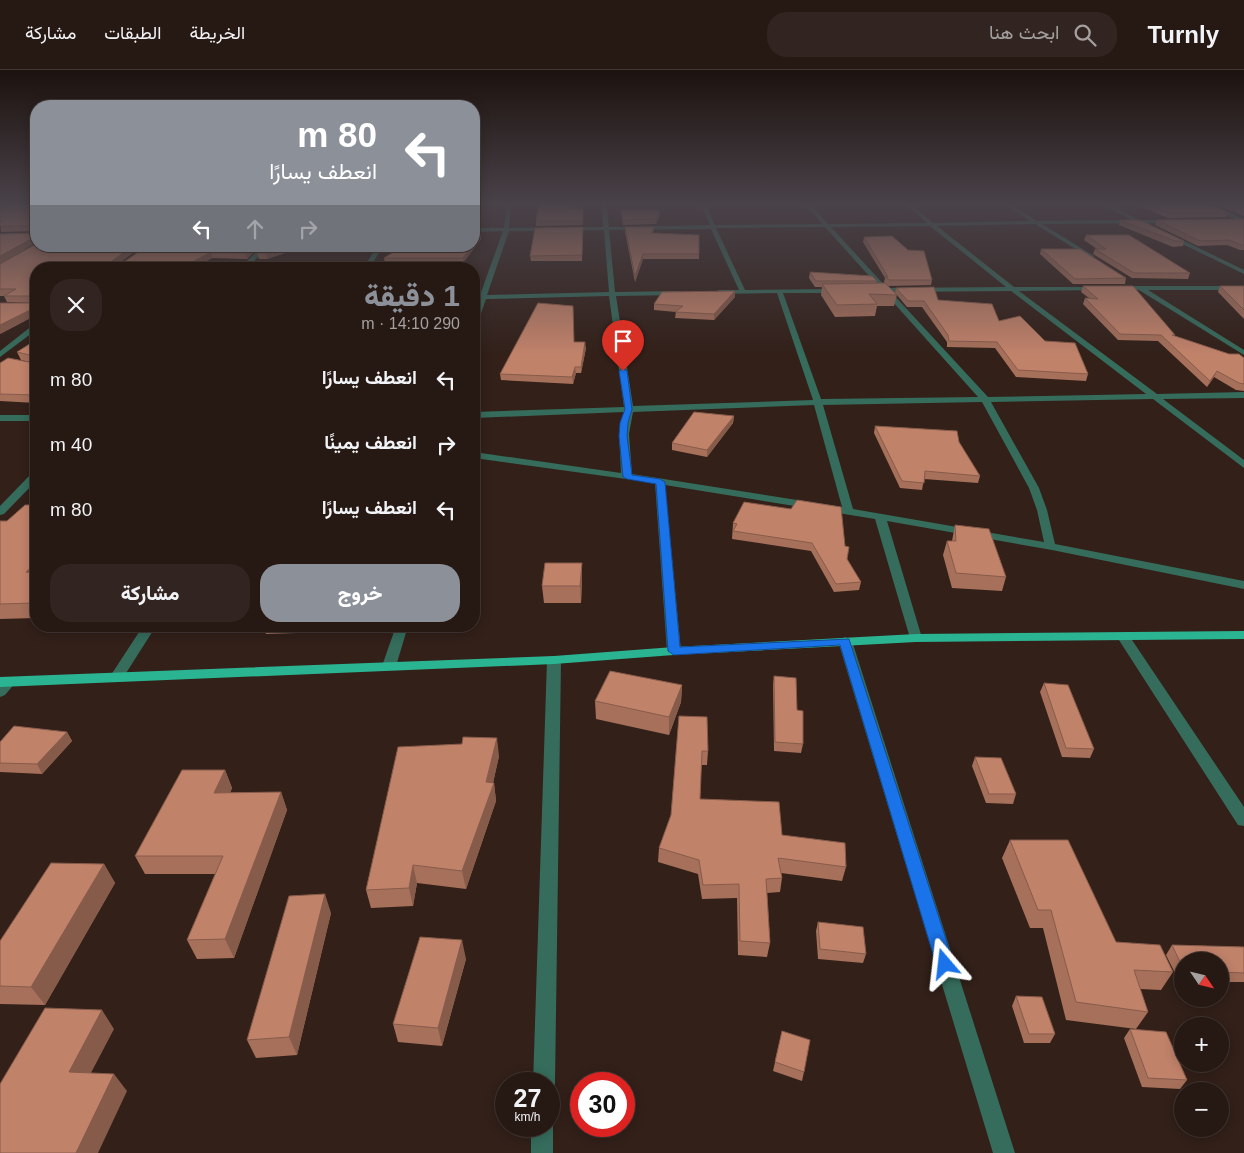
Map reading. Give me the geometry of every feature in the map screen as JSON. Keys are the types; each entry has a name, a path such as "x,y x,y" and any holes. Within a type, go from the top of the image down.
{"main road":[{"path":"3,685 116,678 554,660 674,651 916,638 1244,635"}],"street":[{"path":"480,303 498,254"},
{"path":"608,254 628,409 623,436 627,477"},
{"path":"725,254 743,292"},
{"path":"850,254 986,399 1034,488 1042,510 1050,546"},
{"path":"968,254 1011,288 1158,397 1244,465"},
{"path":"1086,254 1101,263"},
{"path":"1206,254 1244,272"},
{"path":"1125,278 1244,353"},
{"path":"865,290 1104,288"},
{"path":"1113,288 1244,288"},
{"path":"715,292 846,290"},
{"path":"482,297 687,292"},
{"path":"779,292 818,403 848,509"},
{"path":"0,355 30,332"},
{"path":"0,359 9,361"},
{"path":"480,415 818,403 1244,396"},
{"path":"0,418 30,418"},
{"path":"480,456 848,509 1050,546 1244,585"},
{"path":"0,512 30,481"},
{"path":"660,482 674,651"},
{"path":"880,516 916,638"},
{"path":"116,678 146,632"},
{"path":"389,666 400,632"},
{"path":"1123,637 1244,820"},
{"path":"845,641 1004,1153"},
{"path":"544,1072 554,660"},
{"path":"542,1137 542,1153"}],"building":[{"path":"19,254 122,254 112,262 30,262 30,296 4,296 16,289 0,289 0,264"},
{"path":"136,254 208,254 192,262 124,262"},
{"path":"391,254 466,254 463,258 384,258"},
{"path":"530,254 582,254 582,255 530,256"},
{"path":"630,254 699,254 643,254 635,276"},
{"path":"874,254 925,254 932,280 889,280 885,276 888,277"},
{"path":"1046,254 1087,254 1126,278 1075,279"},
{"path":"1102,254 1159,254 1190,273 1134,273"},
{"path":"810,272 872,276 877,281 816,281"},
{"path":"885,283 897,295 869,294 877,304 837,305 822,284"},
{"path":"1083,286 1133,286 1175,335 1172,335 1229,354 1239,354 1244,358 1244,384 1217,371 1210,381 1161,335 1120,334 1085,298 1098,299"},
{"path":"1220,286 1244,286 1244,310"},
{"path":"934,287 938,300 992,304 999,321 1020,316 1045,341 1075,343 1088,374 1018,370 997,342 949,341 948,335 924,301 908,301 896,288"},
{"path":"735,291 714,314 675,312 683,306 654,304 662,292"},
{"path":"0,303 30,303 30,310 0,325"},
{"path":"538,303 573,306 574,342 585,342 581,367 575,367 572,377 500,374"},
{"path":"30,344 30,355 17,352"},
{"path":"8,358 30,362 30,395 0,394 0,363"},
{"path":"694,412 734,416 707,450 672,443"},
{"path":"875,426 957,431 959,442 980,476 925,471 924,483 902,481"},
{"path":"797,500 841,507 845,546 849,547 847,559 861,582 836,584 812,543 733,531 737,524 733,523 744,502 791,509"},
{"path":"25,505 30,505 30,568 26,572 30,572 30,603 0,604 0,521 7,521"},
{"path":"955,525 989,529 1006,577 956,573 947,541 956,541"},
{"path":"545,563 582,563 580,586 542,586"},
{"path":"610,671 682,685 669,717 595,701"},
{"path":"774,676 796,678 797,710 803,711 803,744 775,742"},
{"path":"1044,683 1068,685 1094,749 1066,748"},
{"path":"679,716 707,717 708,751 702,751 700,799 779,802 782,835 845,843 846,867 778,858 782,878 766,879 770,943 740,941 739,884 703,885 699,860 659,848 671,815"},
{"path":"14,726 67,732 37,764 0,763 0,742"},
{"path":"463,737 497,738 486,782 494,783 462,871 413,865 409,888 366,890 398,747 462,744"},
{"path":"975,757 1001,758 1016,794 989,794"},
{"path":"182,770 225,770 214,793 281,792 225,939 187,940 223,856 135,856"},
{"path":"1010,840 1068,840 1116,942 1160,945 1173,972 1134,970 1148,1012 1076,1002 1051,910 1038,910"},
{"path":"51,863 104,864 31,987 0,986 0,941"},
{"path":"325,894 289,1037 247,1040 289,896"},
{"path":"818,922 863,927 866,954 820,949"},
{"path":"420,937 462,940 438,1028 393,1024"},
{"path":"1172,945 1244,947 1244,973 1229,972 1229,952 1175,952"},
{"path":"1016,996 1042,997 1055,1034 1029,1034"},
{"path":"45,1008 102,1010 69,1072 114,1074 76,1153 0,1153 0,1084"},
{"path":"1130,1029 1166,1032 1174,1050 1174,1072 1184,1072 1187,1080 1148,1078"},
{"path":"782,1031 810,1040 804,1072 775,1062"}],"route":[{"path":"623,371 628,409 623,436 627,477 660,482 674,651 845,641 945,964"}]}
